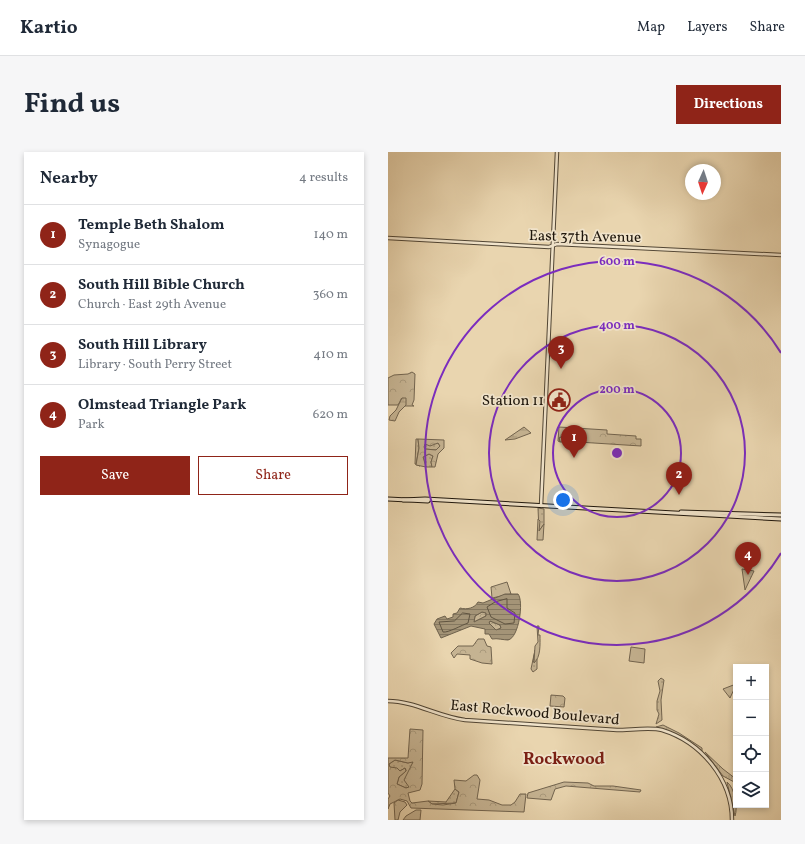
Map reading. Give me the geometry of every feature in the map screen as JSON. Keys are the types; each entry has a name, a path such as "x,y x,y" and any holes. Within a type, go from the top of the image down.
{"main road":[{"path":"388,499 424,502 428,500 670,512 781,519"},
{"path":"670,512 781,515"}],"street":[{"path":"541,506 557,152"},
{"name":"East 37th Avenue","path":"388,238 549,247 553,245 781,256"},
{"name":"East Rockwood Boulevard","path":"388,702 402,703 452,718 465,720 631,730 658,729 669,733 694,747 715,768 722,778 728,794 732,820"}],"green space":[{"path":"412,372 415,374 414,400 412,405 414,406 405,406 402,398 398,405 388,405 388,378 394,375 408,374"},
{"path":"402,398 406,398 406,405 399,412 395,421 389,420 390,416 396,410"},
{"path":"524,427 531,433 515,439 505,440"},
{"path":"559,427 607,430 607,434 636,436 636,439 641,439 641,446 578,442 577,434 568,434 561,437 559,438 560,442 558,441"},
{"path":"577,434 578,442 560,442 559,438"},
{"path":"416,439 418,439 419,448 416,464 420,466 415,464"},
{"path":"418,439 444,440 444,448 438,454 435,467 432,467 431,462 433,456 429,454 423,457 426,467 416,465 419,448","holes":["438,443 440,446 436,450 425,449 424,447 425,444 430,446"]},
{"path":"438,443 440,446 436,450 425,449 424,447 425,444"},
{"path":"429,454 433,456 431,462 432,467 426,467 423,457"},
{"path":"538,508 544,509 544,524 539,531"},
{"path":"538,519 540,521 539,531 544,524 543,540 537,540"},
{"path":"742,569 754,571 745,590"},
{"path":"507,582 511,594 492,598 491,587"},
{"path":"482,612 486,613 486,616 474,622 475,616"},
{"path":"490,621 500,625 501,628 496,631 489,623"},
{"path":"537,626 539,626 538,635 540,635 540,646 538,657 534,663 535,646 538,642"},
{"path":"478,639 484,639 487,646 491,647 492,664 482,663 470,659 470,655 457,654 454,658 451,653 458,646 473,646"},
{"path":"631,647 645,649 644,663 629,661"},
{"path":"535,650 533,662 537,659 537,669 533,672 531,669"},
{"path":"661,678 664,680 661,700 662,720 656,724 659,714 657,710 657,701 660,691 658,681"},
{"path":"733,685 733,692 730,698 723,689"},
{"path":"551,695 563,696 565,698 564,707 550,706"},
{"path":"663,725 679,733 702,748 702,751 673,733 656,727"},
{"path":"410,729 423,730 422,784 420,790 408,793 412,803 428,801 432,804 443,805 456,803 459,792 455,789 454,780 466,781 474,775 477,775 480,780 477,799 489,800 502,805 511,805 520,794 526,794 524,812 411,808 407,801 400,799 390,804 388,809 388,799 390,796 388,793 388,758 408,758","holes":["395,760 408,763 413,762 404,780 409,787 406,788 397,784 399,777 406,771 405,768 400,771 397,768 390,767 389,764"]},
{"path":"705,752 733,777 733,781 723,776"},
{"path":"395,760 408,763 413,761 408,784 409,787 406,788 397,784 399,777 406,771 405,768 400,771 390,768 389,764"},
{"path":"564,782 588,783 594,786 613,786 641,790 640,792 566,786 555,789 551,800 527,798 528,793"},
{"path":"727,782 733,791 733,808"},
{"path":"455,789 459,792 456,803 432,804 428,801 446,802"},
{"path":"398,800 405,802 407,805 400,812 398,820 395,820 394,803"},
{"path":"733,808 736,808 735,816"},
{"path":"416,810 421,810 420,820 403,820 406,816"}],"water":[{"path":"505,594 518,594 521,604 519,619 518,626 512,638 508,640 492,639 489,634 485,634 485,629 471,626 441,638 434,624 437,619 445,616 447,619 453,617 453,614 457,613 460,608 468,609 475,606 478,602 483,603","holes":["482,612 486,613 486,616 474,622 475,616","490,621 500,625 501,628 496,630 489,623"]}],"place":[{"name":"South Hill Library","path":"561,369"},
{"name":"Station 11","path":"559,400"},
{"name":"Temple Beth Shalom","path":"574,458"},
{"name":"South Hill Bible Church","path":"679,495"},
{"name":"Olmstead Triangle Park","path":"748,575"}],"district":[{"name":"Rockwood","path":"564,758"}]}
